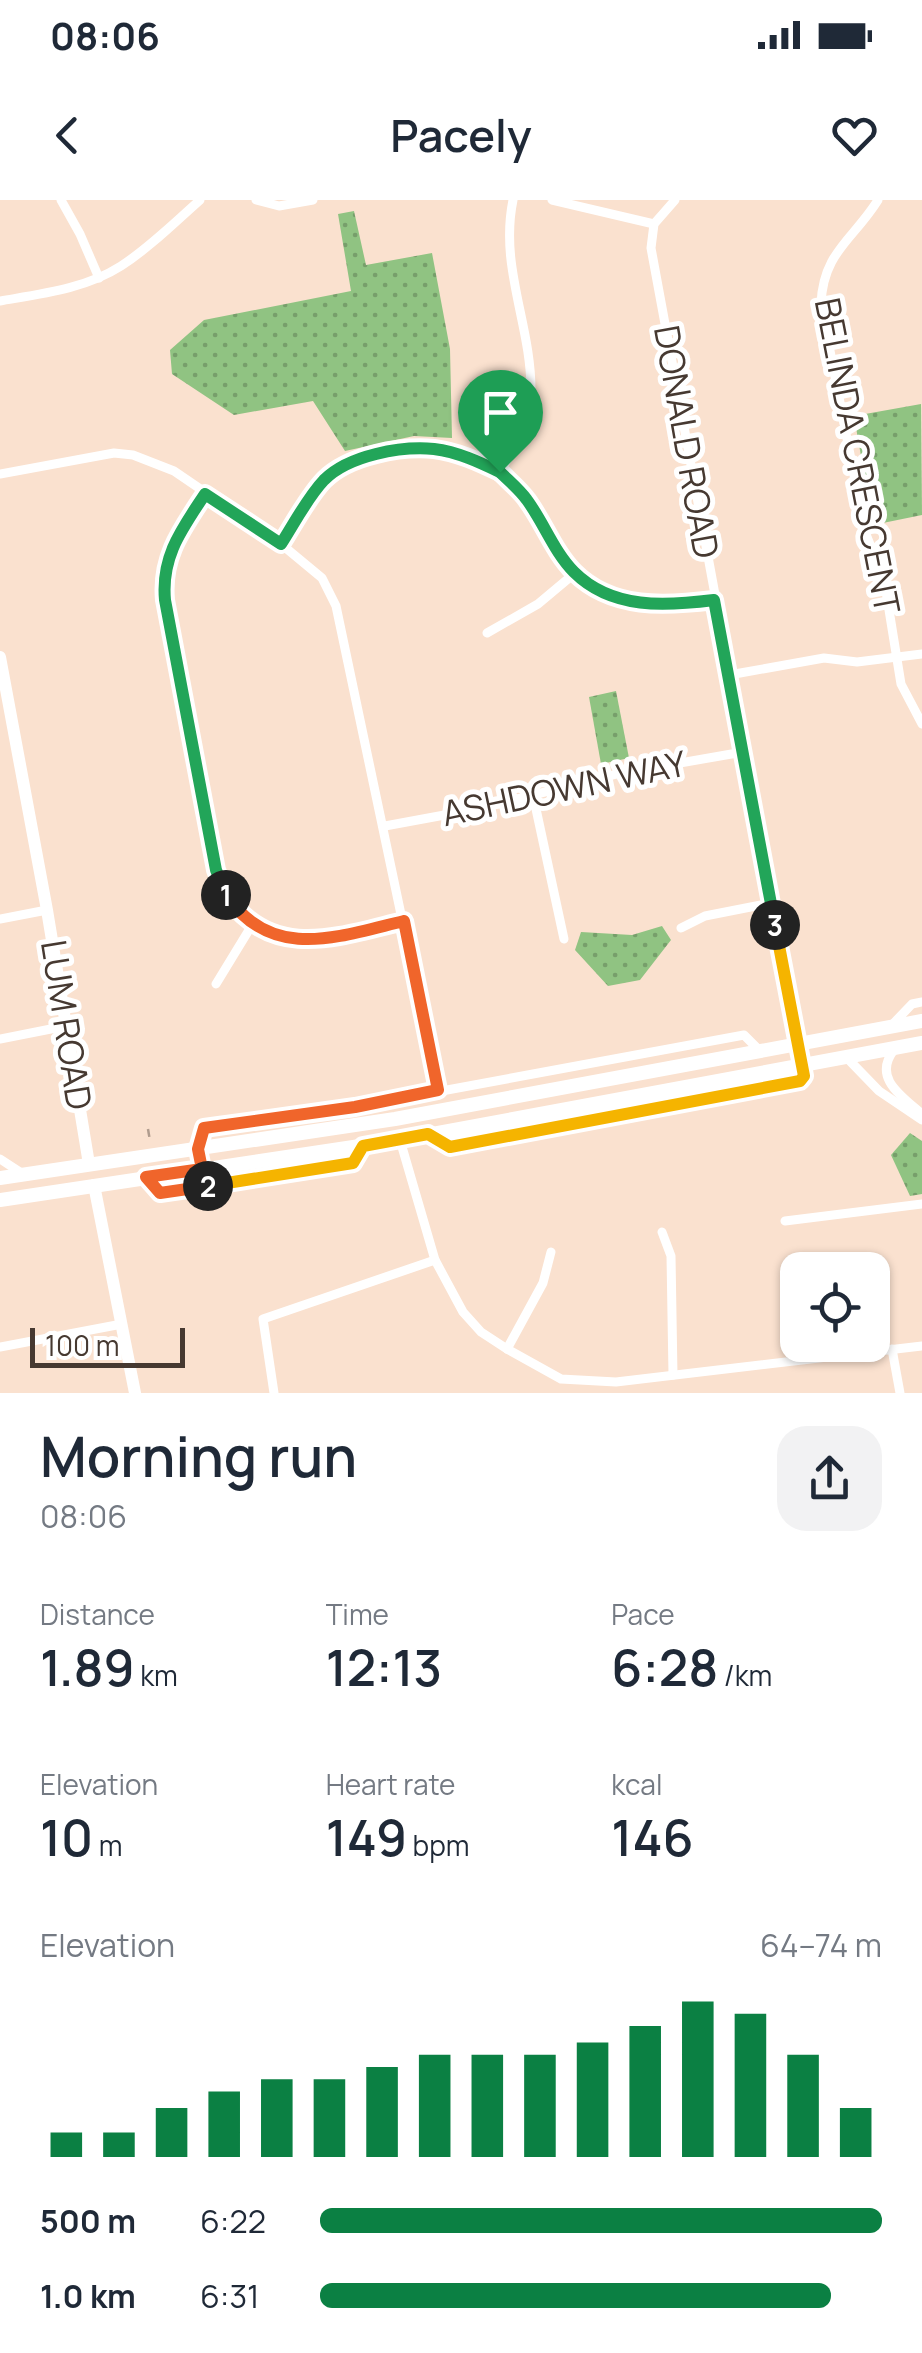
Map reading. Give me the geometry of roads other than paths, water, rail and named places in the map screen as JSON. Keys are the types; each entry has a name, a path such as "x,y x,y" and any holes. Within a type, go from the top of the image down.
{"main road":[{"path":"0,1178 395,1119 922,1021"},
{"path":"0,1200 400,1140 922,1043"},
{"path":"798,1044 802,1064"},
{"path":"395,1119 400,1140"},
{"path":"198,1149 202,1169"},
{"name":"LUM ROAD","path":"89,1164 94,1185"}],"street":[{"path":"61,200 99,278"},
{"path":"0,302 67,289 123,266 200,200"},
{"path":"256,200 279,206 313,200"},
{"path":"500,472 522,432 531,396 509,260 507,229 513,200"},
{"path":"552,200 654,224 675,200"},
{"name":"BELINDA CRESCENT","path":"878,200 862,225 832,256 822,282 820,304 865,532 884,579 900,684 922,724"},
{"name":"DONALD ROAD","path":"654,224 651,248 798,1044"},
{"path":"281,544 325,480 362,459 435,449 471,458 500,472 526,498 575,573 621,598 666,606 714,600"},
{"path":"0,474 114,453 132,455 174,471 281,544 322,578 336,606 438,1090"},
{"path":"205,494 172,543 163,578 216,870 223,890 252,925 304,941 404,921"},
{"path":"487,633 538,604 575,573"},
{"path":"729,675 824,658 857,662 922,654"},
{"name":"LUM ROAD","path":"0,657 89,1164"},
{"name":"ASHDOWN WAY","path":"385,826 616,774 743,752"},
{"path":"533,795 564,940"},
{"path":"681,928 705,916 771,903"},
{"path":"0,919 47,910"},
{"path":"216,984 252,925"},
{"path":"901,1006 917,1003"},
{"path":"889,1028 917,1003"},
{"path":"0,1040 66,1026"},
{"path":"198,1149 204,1128 355,1107 744,1035 761,1052"},
{"path":"896,1048 886,1060 885,1074 922,1117"},
{"path":"845,1057 880,1091 922,1117"},
{"path":"428,1134 450,1147 795,1083 804,1076 802,1064"},
{"path":"669,1090 672,1106"},
{"path":"400,1140 434,1260 448,1290 481,1332 561,1379 616,1382 922,1346"},
{"path":"146,1177 160,1193 353,1163 363,1146"},
{"path":"0,1159 24,1174"},
{"name":"LUM ROAD","path":"94,1185 136,1393"},
{"path":"786,1221 922,1204"},
{"path":"662,1232 671,1256 673,1375"},
{"path":"507,1350 543,1283 551,1252"},
{"path":"274,1393 262,1319 434,1260"},
{"path":"0,1348 122,1324"},
{"path":"892,1349 900,1393"},
{"path":"557,1393 561,1379"}]}
